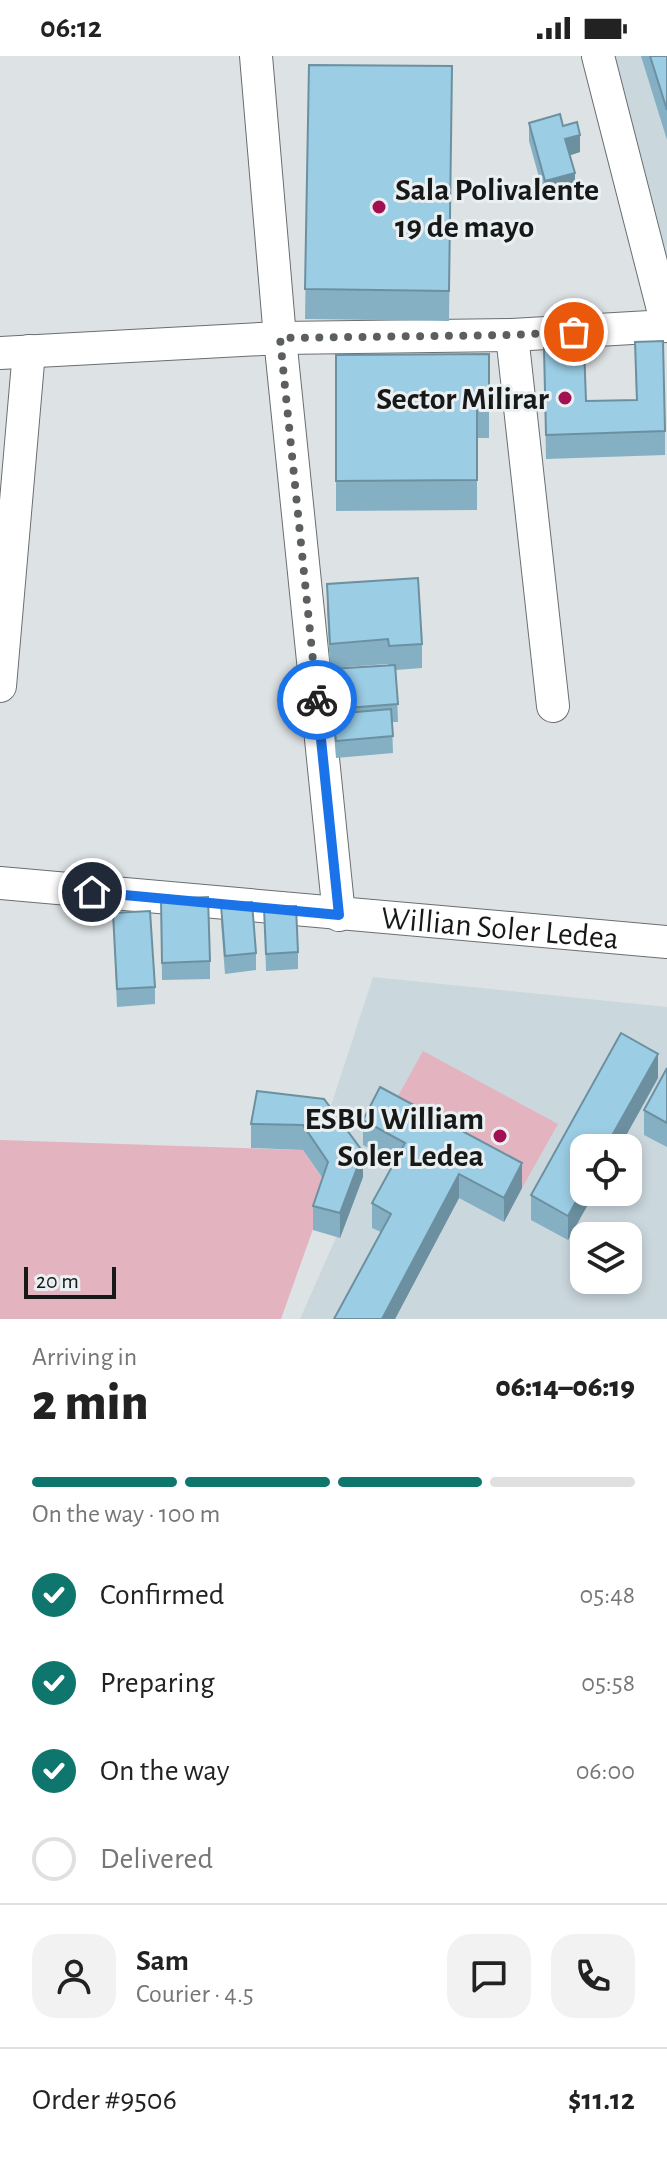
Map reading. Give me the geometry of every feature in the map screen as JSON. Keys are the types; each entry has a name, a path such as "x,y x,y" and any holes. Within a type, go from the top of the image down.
{"street":[{"path":"256,56 280,338 339,915"},
{"path":"0,686 14,352 280,338 512,335 667,326 598,56"},
{"path":"512,335 553,706"},
{"name":"Willian Soler Ledea","path":"0,883 667,942"}],"shaded area":[{"path":"612,56 667,56 667,262"},
{"name":"ESBU William Soler Ledea","path":"373,977 667,1007 667,1319 300,1319 363,1177 325,1124"},
{"path":"423,1051 558,1124 522,1188 387,1116"},
{"path":"0,1140 303,1150 328,1187 281,1319 0,1319"}],"building":[{"path":"650,56 667,56 667,110"},
{"name":"Sala Polivalente 19 de mayo","path":"309,65 452,66 449,291 305,289"},
{"path":"560,114 563,126 577,122 580,135 565,139 575,173 545,181 529,123"},
{"name":"Sector Milirar","path":"663,341 665,431 546,435 544,348 584,347 586,401 637,400 635,342"},
{"path":"489,354 489,408 477,408 477,480 336,481 336,355"},
{"path":"418,578 422,644 389,646 388,639 330,644 327,584"},
{"path":"395,665 398,704 333,709 330,669"},
{"path":"391,709 393,736 336,741 333,714"},
{"path":"208,897 210,961 162,963 161,899"},
{"path":"252,902 256,953 225,956 221,905"},
{"path":"296,906 298,952 266,954 264,908"},
{"path":"150,911 155,987 117,989 113,913"},
{"path":"621,1033 658,1054 613,1134 570,1134 570,1206 574,1206 568,1216 531,1195"},
{"path":"667,1068 667,1123 644,1110"},
{"path":"380,1087 522,1163 504,1198 459,1174 382,1319 334,1319 391,1214 372,1203 405,1143 363,1120"},
{"path":"257,1091 324,1099 363,1152 340,1213 313,1206 328,1162 303,1125 251,1124"}],"way so far":[{"path":"317,700 280,338 574,332"}],"place":[{"name":"Sala Polivalente 19 de mayo","path":"379,207"},
{"name":"Sector Milirar","path":"565,398"},
{"name":"ESBU William Soler Ledea","path":"500,1136"}],"route":[{"path":"92,892 339,915 317,700"}]}
